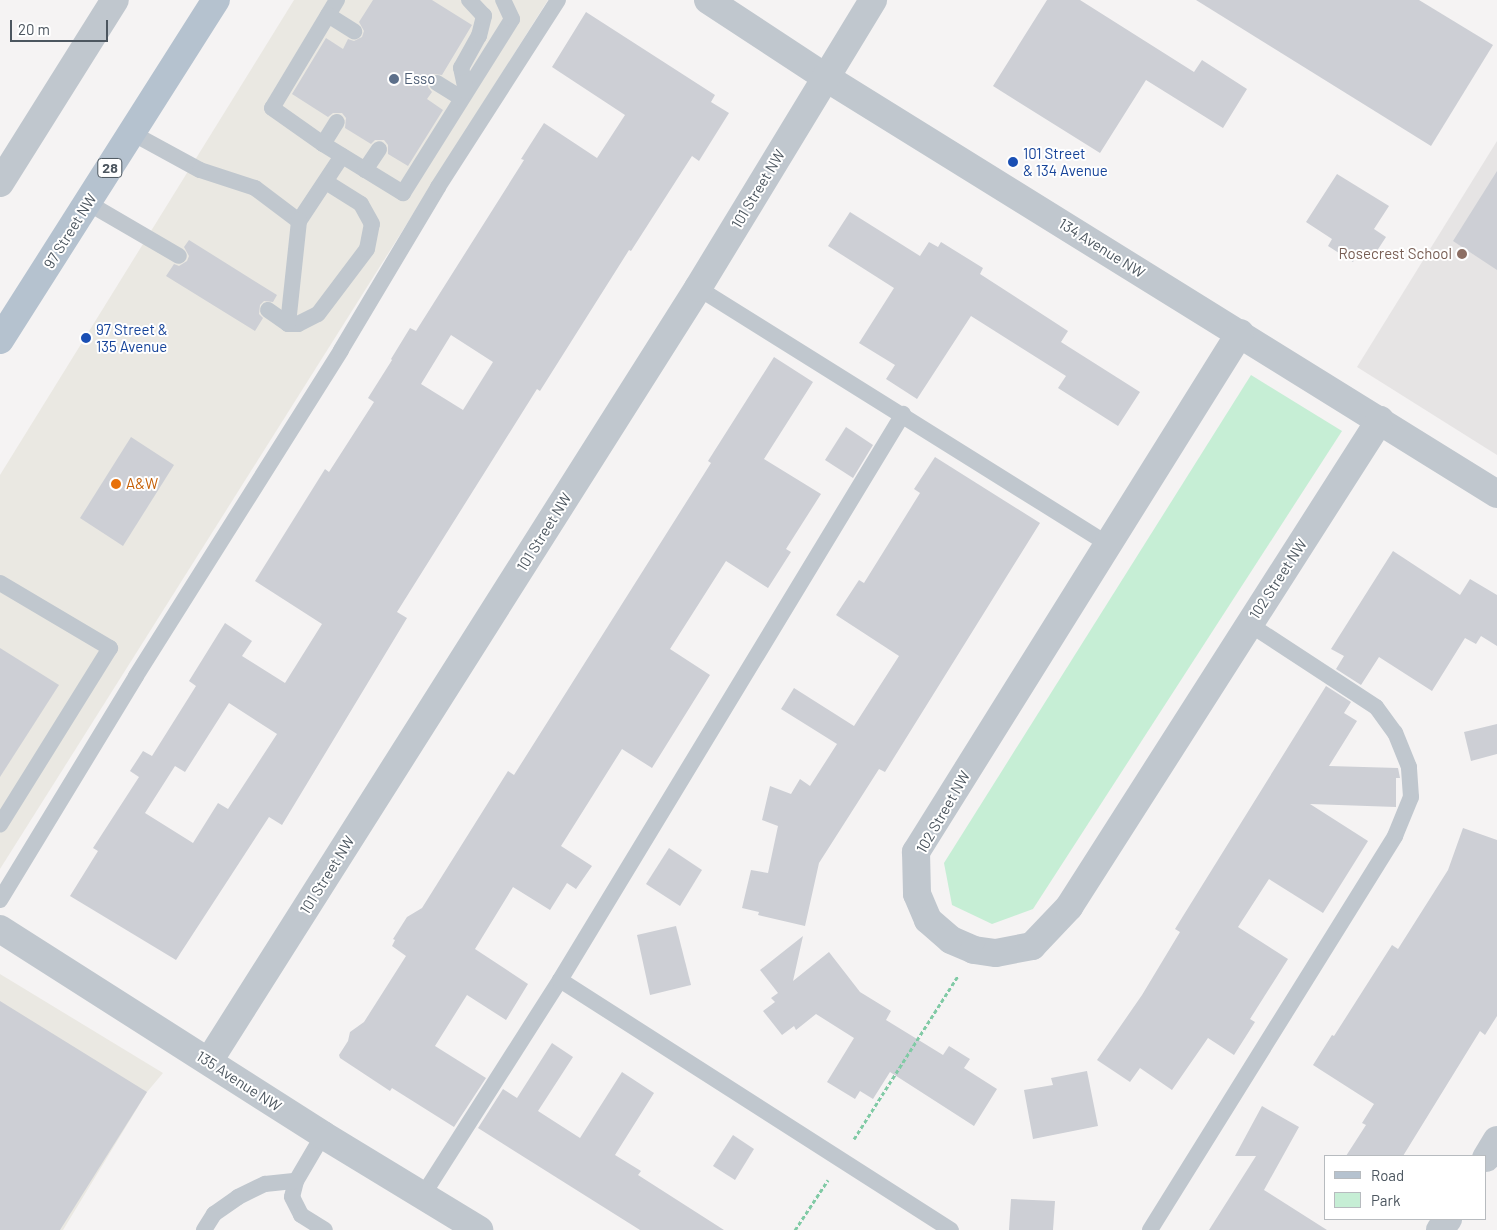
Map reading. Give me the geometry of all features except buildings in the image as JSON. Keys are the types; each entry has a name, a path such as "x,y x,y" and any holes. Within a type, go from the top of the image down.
{"main road":[{"name":"97 Street NW","path":"2,345 88,202 216,0"}],"street":[{"path":"0,184 115,0"},
{"name":"134 Avenue NW","path":"708,0 825,78 1240,333 1497,494"},
{"name":"101 Street NW","path":"209,1062 698,288 873,0"},
{"name":"102 Street NW","path":"1240,333 916,852 917,894 928,920 951,940 974,950 996,953 1032,946 1069,907 1380,420"},
{"name":"135 Avenue NW","path":"0,929 323,1135 479,1230"},
{"path":"1487,1156 1497,1140"}],"lane":[{"path":"337,0 272,108 342,156 403,193 512,19 503,0"},
{"path":"464,94 461,68 479,36 484,16 469,0"},
{"path":"0,900 136,676 341,350 438,187 558,0"},
{"path":"328,15 354,31"},
{"path":"437,83 464,94"},
{"path":"324,144 337,122"},
{"path":"132,133 200,170 255,188 299,221"},
{"path":"365,170 378,148"},
{"path":"288,324 299,221 342,156"},
{"path":"268,310 288,324 298,324 318,314 367,249 372,224 361,204 326,182"},
{"path":"88,202 179,256"},
{"path":"698,288 1108,544"},
{"path":"423,1195 560,980 902,414"},
{"path":"0,583 110,648 0,825"},
{"path":"1150,1230 1395,836 1411,798 1409,767 1395,733 1376,707 1249,624"},
{"path":"560,980 951,1230"},
{"path":"323,1135 296,1181 292,1197 301,1215 325,1230"},
{"path":"204,1230 214,1214 238,1197 265,1184 296,1181"}],"path":[{"path":"795,1230 974,950"}],"shaded area":[{"path":"294,0 548,0 0,869 0,475"},
{"name":"Rosecrest School","path":"1497,141 1497,455 1357,367"},
{"path":"0,974 163,1073 147,1092 63,1230 0,1230"}],"green space":[{"path":"1251,375 1342,431 1033,909 992,924 952,905 944,863"}],"place":[{"name":"Esso","path":"394,79"},
{"name":"101 Street & 134 Avenue","path":"1013,162"},
{"name":"Rosecrest School","path":"1462,254"},
{"name":"97 Street & 135 Avenue","path":"86,338"},
{"name":"A&W","path":"116,484"}]}
